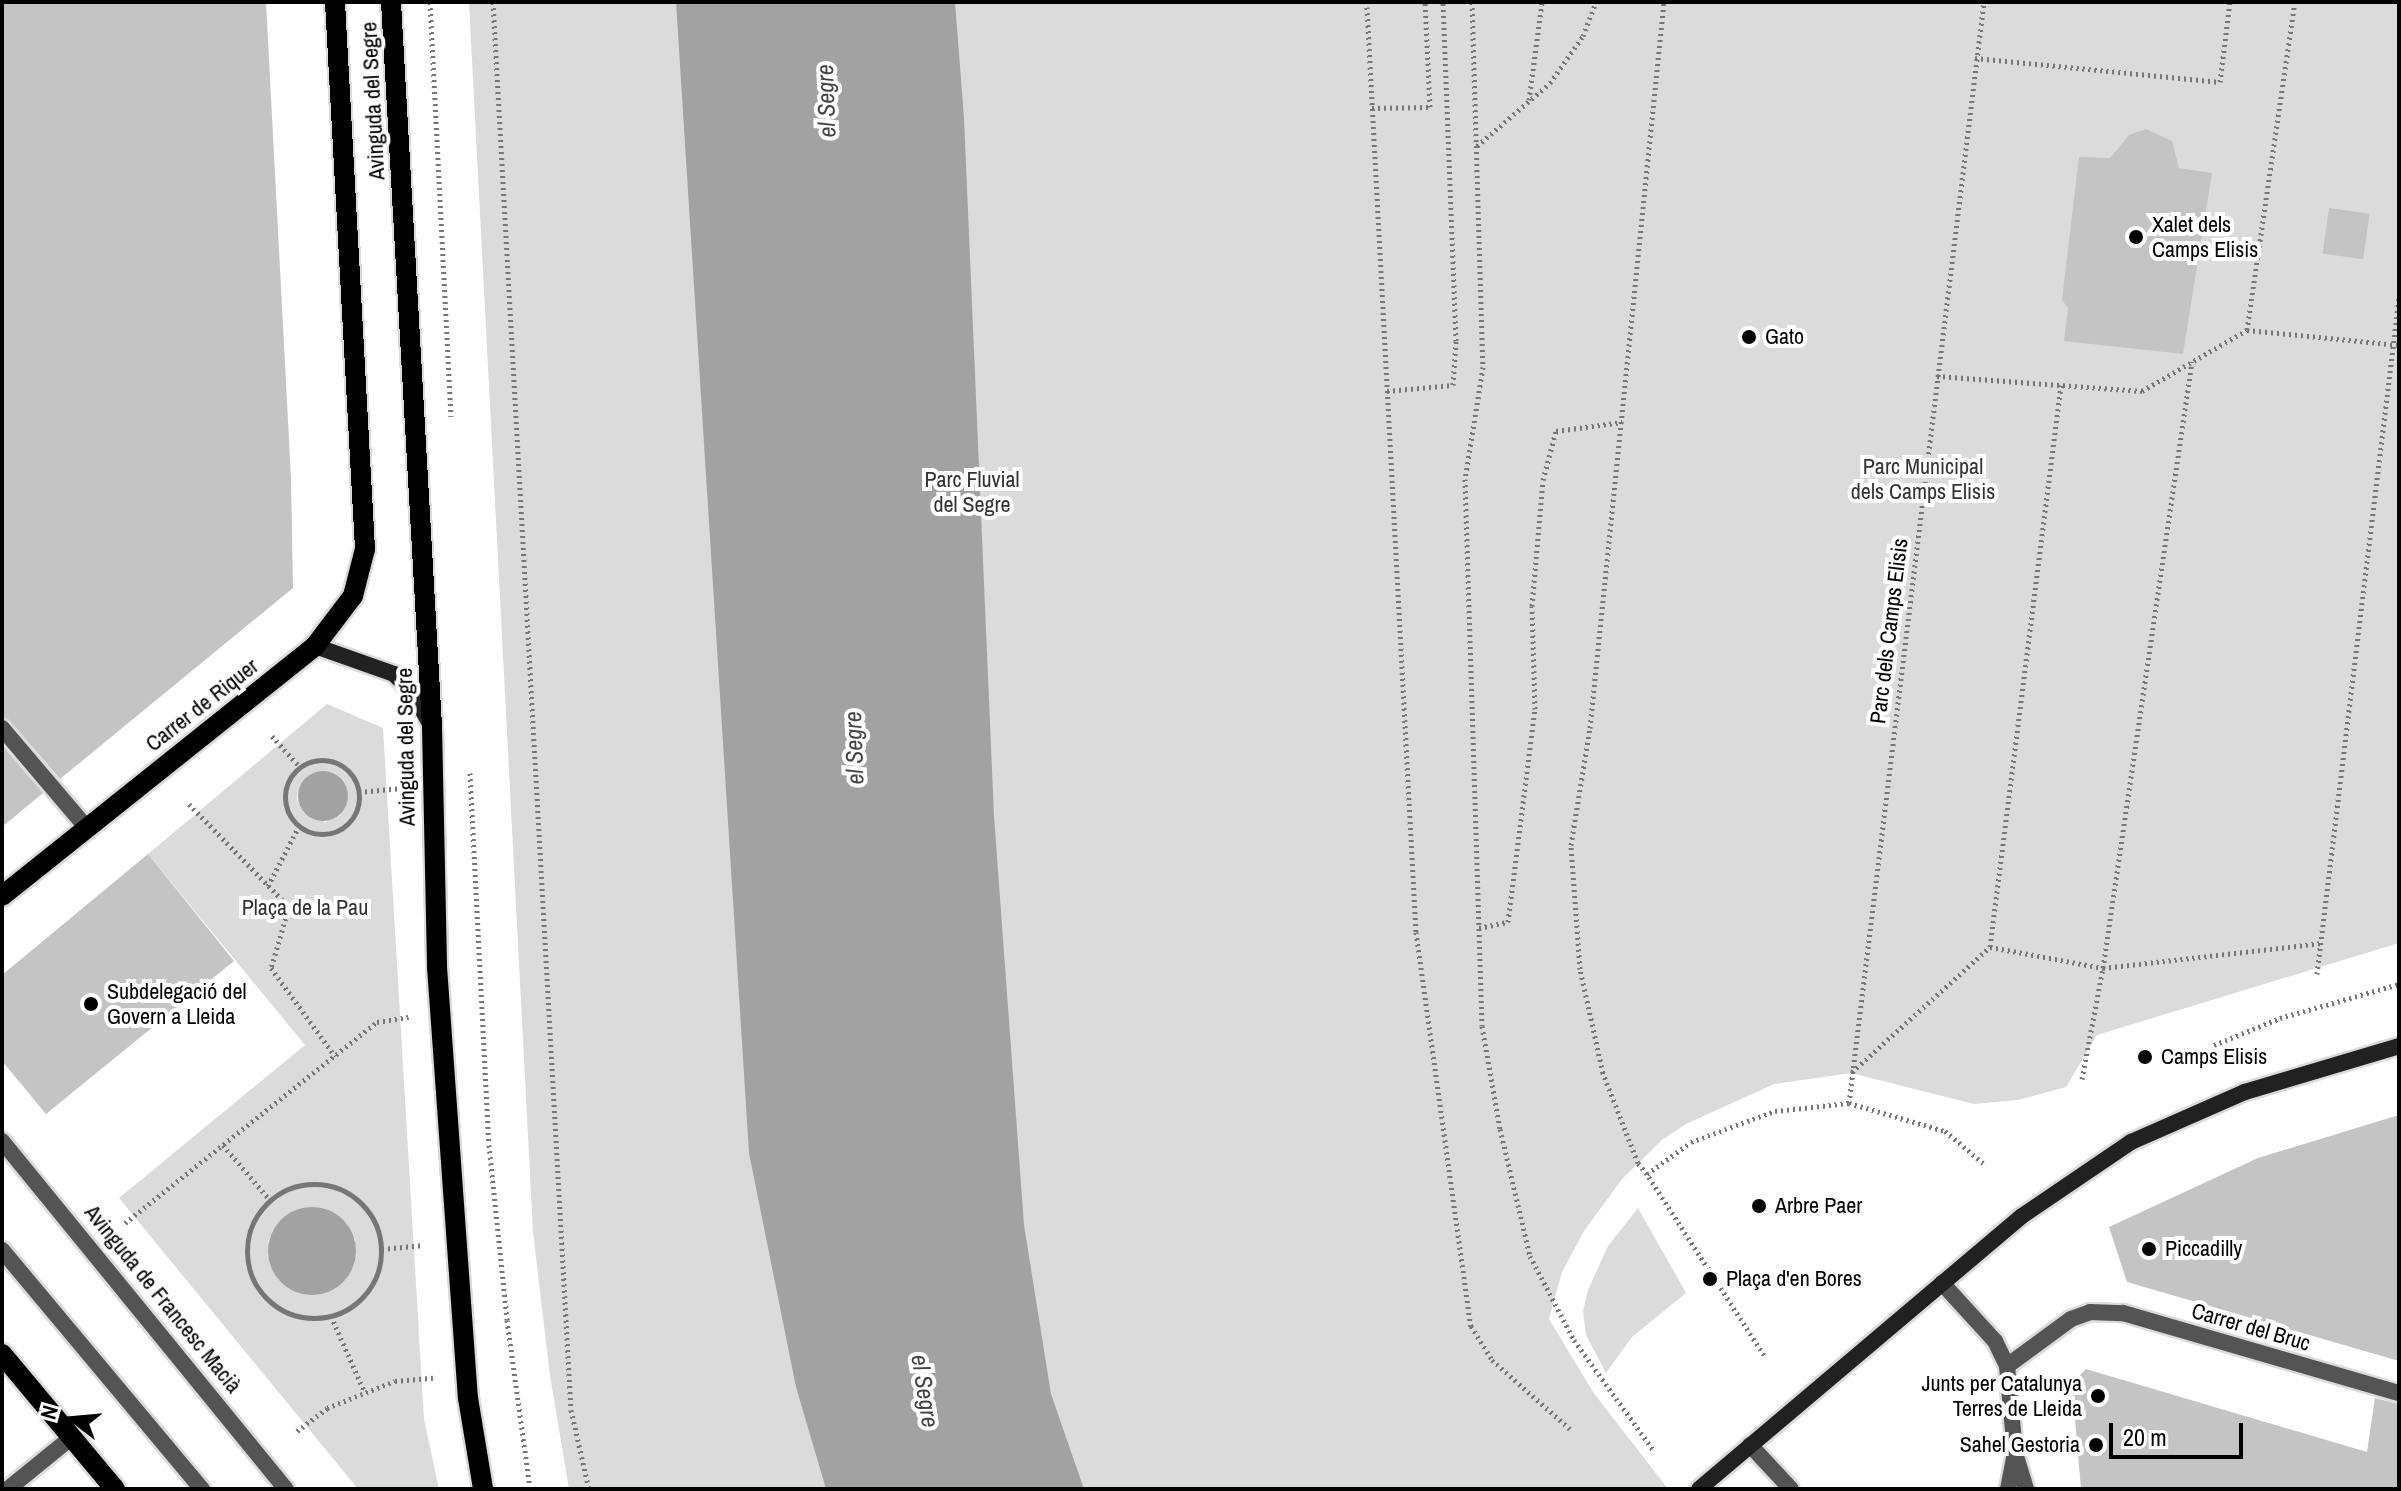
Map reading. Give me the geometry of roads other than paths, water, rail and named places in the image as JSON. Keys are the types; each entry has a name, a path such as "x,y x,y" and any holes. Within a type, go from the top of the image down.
{"main road":[{"name":"Avinguda del Segre","path":"315,646 353,596 365,549 335,2"},
{"name":"Avinguda del Segre","path":"391,2 432,726 437,967 468,1398 483,1489"},
{"path":"315,646 394,674 413,693 432,726"},
{"name":"Carrer de Riquer","path":"2,896 315,646"},
{"path":"1699,1489 2022,1216 2131,1142 2245,1092 2399,1046"},
{"path":"2,1354 115,1489"}],"street":[{"path":"2,728 86,827"},
{"name":"Avinguda de Francesc Macià","path":"2,1141 286,1489"},
{"path":"2,1250 202,1489"},
{"path":"1942,1283 1995,1341 2007,1366 2015,1453 2026,1489"},
{"name":"Carrer del Bruc","path":"2007,1366 2071,1319 2090,1312 2123,1313 2399,1393"},
{"path":"8,1489 72,1437"},
{"path":"1750,1445 1791,1489"},
{"path":"2008,1489 2015,1453"}],"water":[{"name":"el Segre","path":"676,2 955,2 964,118 994,816 1024,1225 1051,1394 1084,1489 826,1489 796,1387 749,1153"},
{"path":"323,771 341,778 348,796 341,814 323,821 305,814 298,796 305,778"},
{"path":"312,1207 329,1210 343,1220 353,1234 356,1251 353,1268 343,1282 329,1292 312,1295 295,1292 281,1282 271,1268 268,1251 271,1234 281,1220 295,1210"}],"place":[{"name":"Xalet dels Camps Elisis","path":"2136,237"},
{"name":"Gato","path":"1749,337"},
{"name":"Subdelegació del Govern a Lleida","path":"91,1004"},
{"name":"Camps Elisis","path":"2145,1057"},
{"name":"Arbre Paer","path":"1759,1206"},
{"name":"Piccadilly","path":"2149,1249"},
{"name":"Plaça d'en Bores","path":"1710,1279"},
{"name":"Junts per Catalunya Terres de Lleida","path":"2098,1396"},
{"name":"Sahel Gestoria","path":"2096,1445"}],"park label":[{"name":"Parc Municipal dels Camps Elisis","path":"1923,478"},
{"name":"Parc Fluvial del Segre","path":"972,492"},
{"name":"Plaça de la Pau","path":"305,908"}]}
